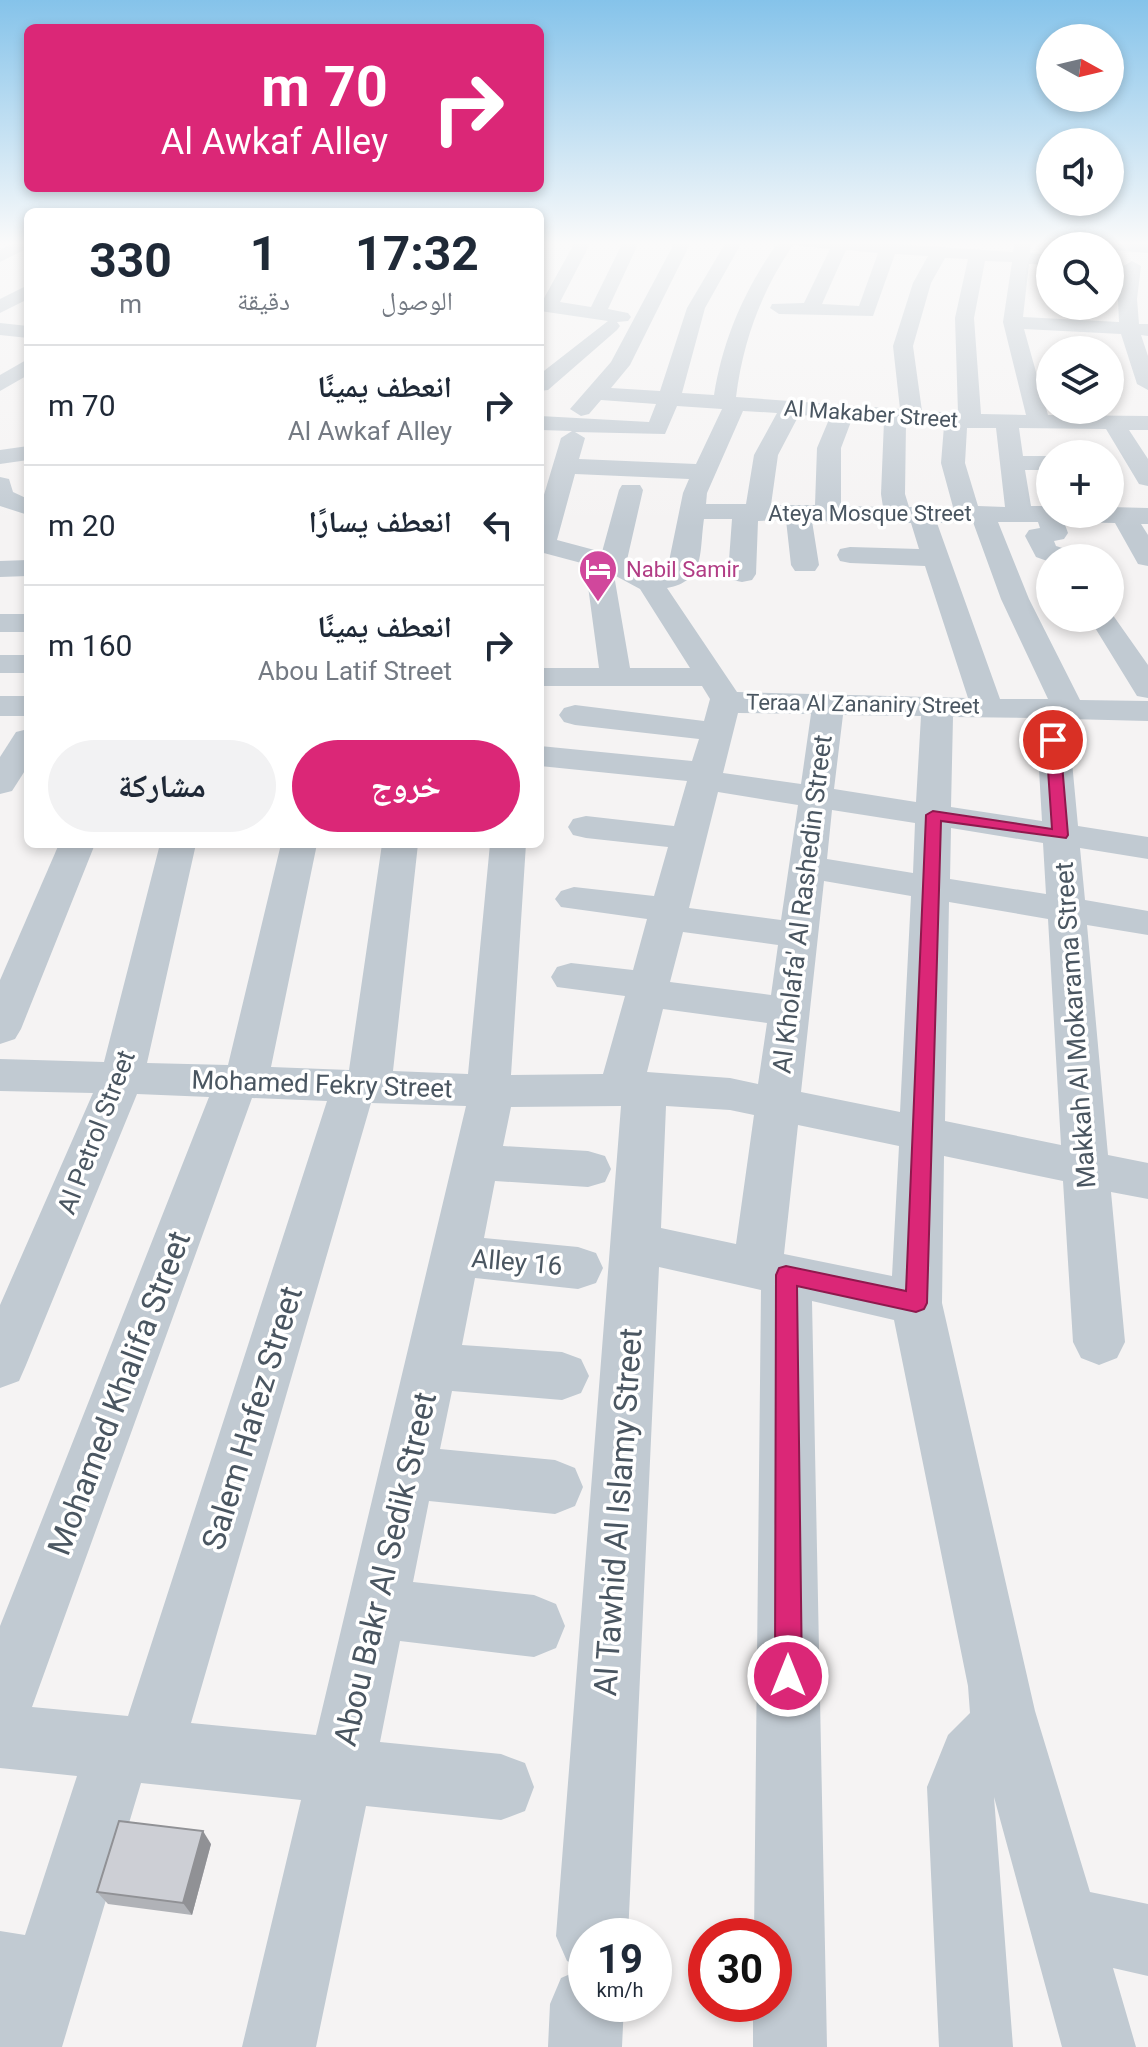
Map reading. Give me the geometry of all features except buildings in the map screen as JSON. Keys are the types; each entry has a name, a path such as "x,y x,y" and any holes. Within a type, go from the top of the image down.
{"street":[{"path":"580,338 592,341"},
{"path":"544,382 593,338"},
{"path":"544,534 565,466 572,426 620,365 634,338"},
{"path":"544,423 631,436 657,429 687,338"},
{"path":"650,583 676,578 682,572 696,492 730,404 729,358 737,338"},
{"path":"906,338 904,416 893,494 910,515 935,558 987,707"},
{"path":"961,338 963,421 953,463 1015,599 1059,708"},
{"path":"1017,338 1036,410"},
{"path":"1139,338 1148,384"},
{"path":"544,354 620,365"},
{"path":"4,395 23,357"},
{"path":"4,395 24,388"},
{"name":"Al Makaber Street","path":"595,393 963,421 1036,422"},
{"path":"742,574 751,513 766,455 791,408"},
{"path":"828,514 829,448 843,412"},
{"name":"Al Makaber Street","path":"1124,420 1148,423"},
{"path":"1007,422 1019,513"},
{"name":"Al Makaber Street","path":"1047,424 1081,433 1096,424"},
{"path":"1110,424 1148,479"},
{"path":"0,457 24,454"},
{"path":"1010,463 1036,463"},
{"path":"565,466 696,492"},
{"path":"603,489 696,492"},
{"path":"616,677 605,561 631,490"},
{"name":"Ateya Mosque Street","path":"696,492 751,513 1036,514"},
{"path":"798,514 805,565"},
{"path":"857,515 858,555 935,558"},
{"path":"1124,525 1148,558"},
{"path":"1042,544 1038,536 1055,533 1054,528"},
{"name":"Teraa Al Zananiry Street","path":"544,545 605,561 650,583 719,703 1148,711"},
{"path":"0,623 24,623"},
{"path":"1112,632 1148,689"},
{"path":"0,664 24,664"},
{"path":"544,677 616,677 719,703"},
{"path":"575,715 719,703"},
{"name":"Al Tawhid Al Islamy Street","path":"593,1918 634,1242 633,1088 648,989 706,776 719,703"},
{"name":"Al Kholafa' Al Rashedin Street","path":"790,2047 772,1272 776,1104 828,704"},
{"path":"0,706 24,706"},
{"path":"937,706 916,1303 997,1671 1003,1711 1099,2047"},
{"name":"Makkah Al Mokarama Street","path":"1059,708 1060,835 1099,1342"},
{"path":"544,756 706,776 816,797 1148,848"},
{"path":"586,827 689,838"},
{"path":"0,1029 75,848"},
{"name":"Al Petrol Street","path":"0,1365 122,1077 177,848"},
{"name":"Mohamed Khalifa Street","path":"0,1707 242,1080 298,848"},
{"name":"Salem Hafez Street","path":"25,2047 24,1971 134,1750 362,1085 399,848"},
{"name":"Abou Bakr Al Sedik Street","path":"279,2047 477,1162 490,1091 508,848"},
{"path":"807,867 1148,923"},
{"path":"574,899 798,935"},
{"path":"571,977 788,1012"},
{"name":"Mohamed Fekry Street","path":"0,1075 242,1080 490,1091 633,1088 730,1094 1148,1181"},
{"path":"477,1162 588,1169"},
{"path":"634,1242 916,1303"},
{"name":"Alley 16","path":"455,1256 578,1268"},
{"path":"431,1366 562,1376"},
{"path":"407,1472 555,1487"},
{"path":"377,1608 534,1626"},
{"path":"976,2047 960,1787 971,1758 996,1733 1003,1711"},
{"path":"0,1736 501,1787"},
{"path":"1064,1922 1148,1940"},
{"path":"585,2047 586,2022"}],"place":[{"name":"Nabil Samir","path":"598,603"}],"route":[{"path":"788,1676 786,1275 916,1303 933,815 1060,835 1053,740"}]}
